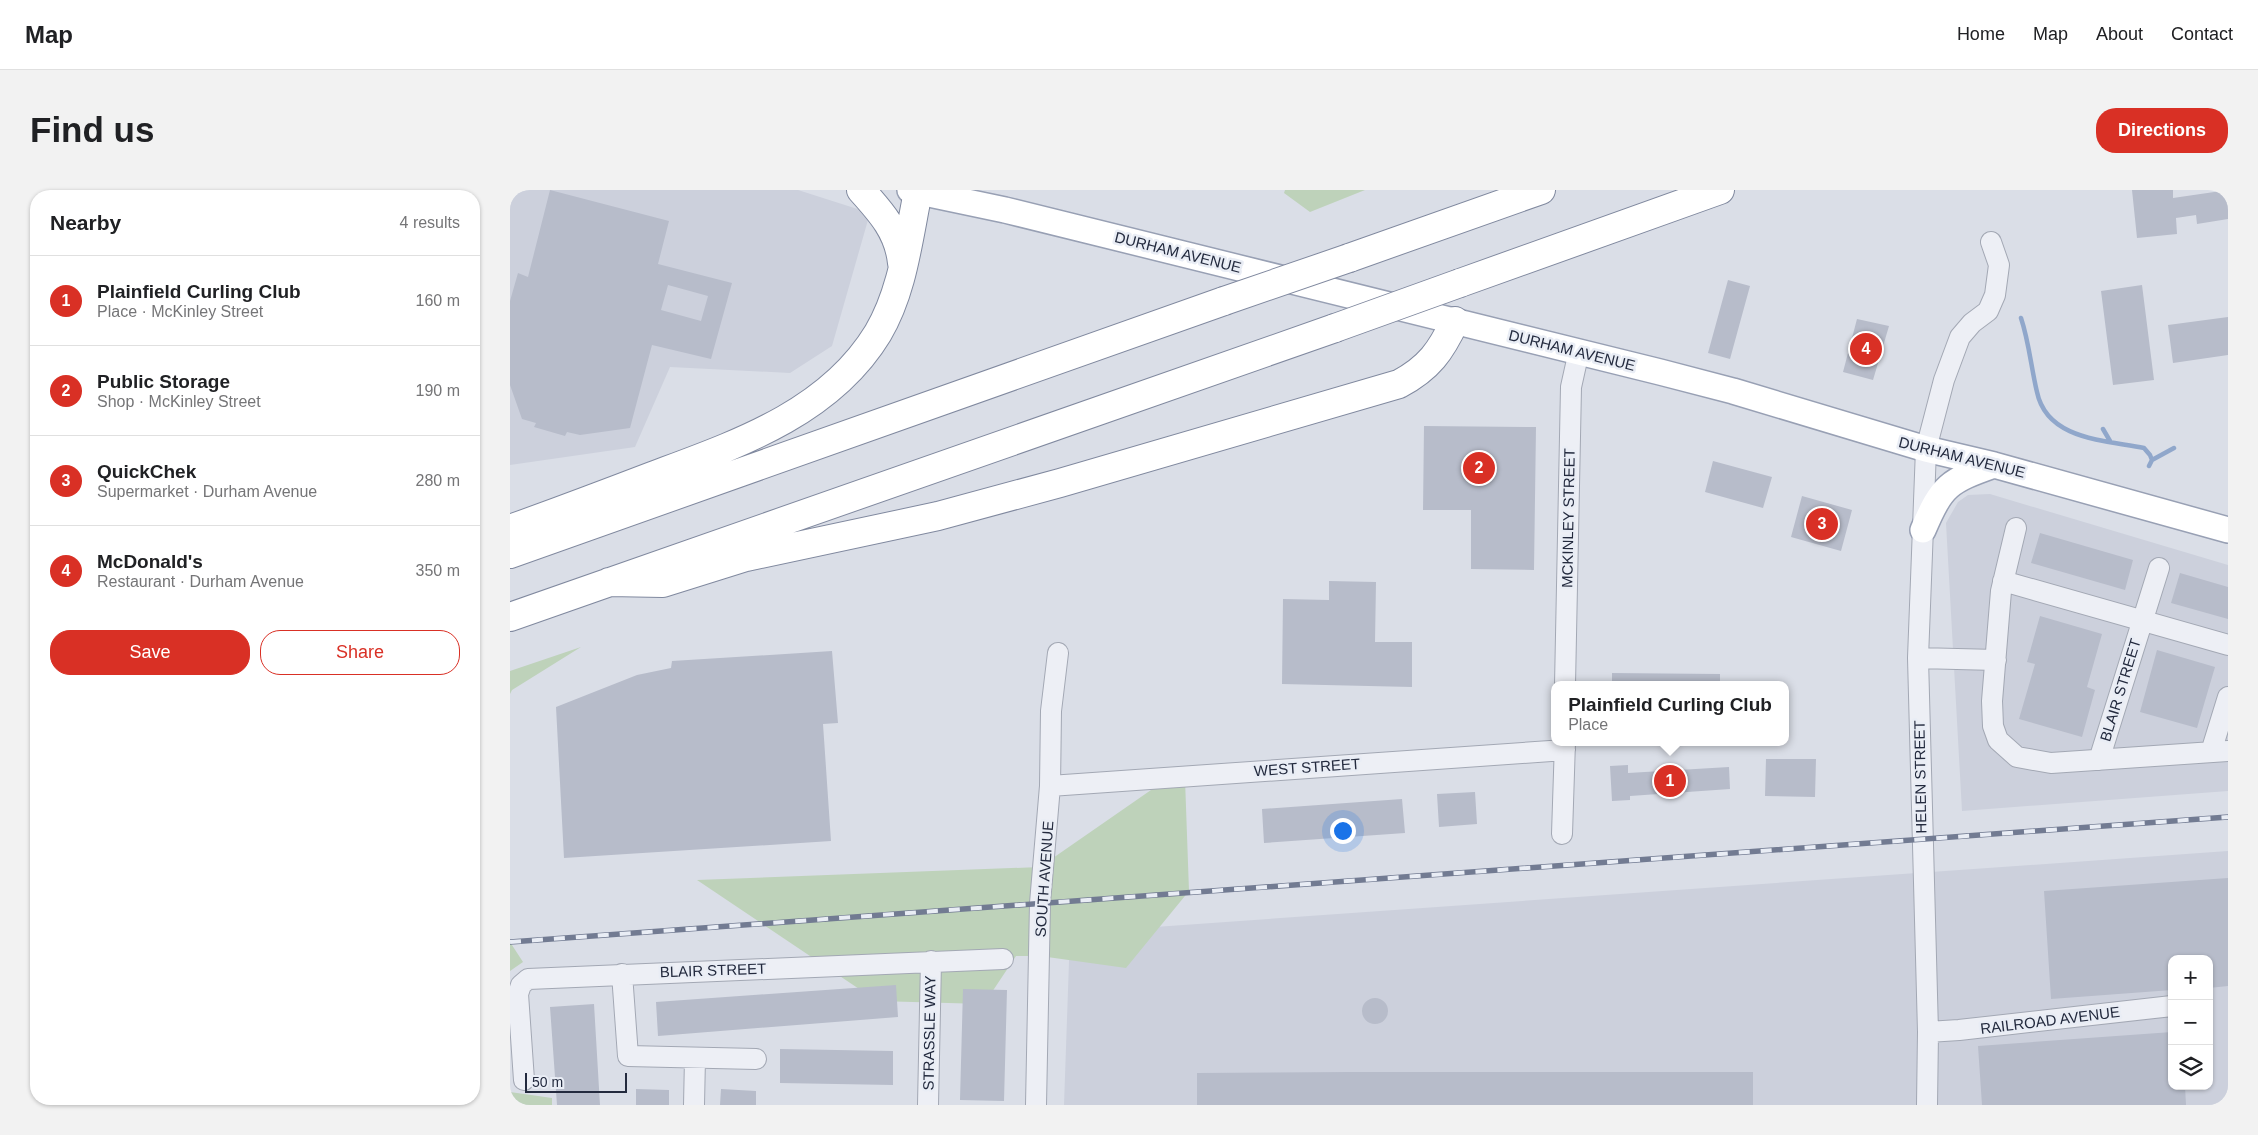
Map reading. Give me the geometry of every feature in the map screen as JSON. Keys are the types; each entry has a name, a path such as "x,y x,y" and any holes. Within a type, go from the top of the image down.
{"highway":[{"path":"861,190 885,218 895,234 901,251 903,267"},
{"path":"510,529 721,450 793,415 820,396 845,374 878,333 894,300 920,190"},
{"path":"510,554 1541,190"},
{"path":"510,618 1335,328 1720,190"},
{"path":"609,582 663,583 746,557 938,516 1060,483 1399,384 1411,378 1435,357 1444,346 1455,320"}],"main road":[{"name":"DURHAM AVENUE","path":"920,190 1579,351 1732,391 1926,449 1994,465 2228,530"},
{"path":"989,190 1005,210"},
{"path":"1923,530 1935,502 1952,484 1994,465"}],"street":[{"name":"HELEN STREET","path":"1927,1105 1928,1032 1918,658 1926,449 1944,380 1960,337 1972,323 1988,311 1995,295 1999,265 1991,242"},
{"name":"MCKINLEY STREET","path":"1565,681 1571,387 1579,351"},
{"name":"BLAIR STREET","path":"2016,528 2003,581 1992,701 1993,726 1998,740 2017,757 2051,763 2219,751 2228,698"},
{"name":"BLAIR STREET","path":"2099,760 2159,568"},
{"name":"BLAIR STREET","path":"2003,581 2228,645"},
{"name":"SOUTH AVENUE","path":"1036,1105 1040,903 1050,786 1051,711 1058,653"},
{"path":"1918,658 1996,660"},
{"path":"1562,834 1565,746"},
{"name":"WEST STREET","path":"1050,786 1565,746"},
{"name":"BLAIR STREET","path":"524,1080 518,994 521,985 528,979 1002,959"},
{"name":"STRASSLE WAY","path":"928,1105 931,961"},
{"path":"622,974 628,1056 756,1059"},
{"name":"RAILROAD AVENUE","path":"1928,1032 2168,1006"},
{"path":"694,1105 695,1058"}],"shaded area":[{"path":"510,190 798,190 870,213 832,346 790,373 670,367 635,447 510,465"},
{"path":"1990,494 2228,565 2228,791 1962,811 1946,523 1958,502 1968,495"},
{"path":"2228,851 2228,1105 1064,1105 1070,933"}],"green space":[{"path":"1285,190 1365,190 1310,212 1284,193"},
{"path":"581,647 512,690 510,694 510,671"},
{"path":"1185,779 1189,891 1126,968 1040,956 1016,956 984,1004 877,1001 697,880 1040,867 1164,781"},
{"path":"510,942 523,962 510,971"},
{"path":"510,1092 552,1098 552,1105 510,1105"}],"building":[{"path":"550,190 669,221 658,264 732,283 711,359 652,345 630,428 580,435 567,432 565,436 534,427 536,423 522,419 510,385 510,301 518,273 528,277","holes":["668,285 708,296 701,321 661,310"]},
{"path":"2132,190 2173,190 2173,198 2228,190 2228,219 2197,224 2196,215 2176,218 2177,234 2137,238"},
{"path":"1728,280 1750,286 1730,359 1708,353"},
{"path":"2142,285 2154,380 2113,385 2101,291"},
{"path":"2228,317 2228,355 2173,363 2168,325"},
{"path":"1857,319 1889,326 1873,380 1843,372"},
{"path":"1424,426 1536,427 1534,570 1471,569 1471,510 1423,510"},
{"path":"1713,461 1772,477 1763,508 1705,492"},
{"path":"1802,496 1852,510 1841,551 1791,537"},
{"path":"2040,533 2133,560 2125,590 2031,563"},
{"path":"2180,573 2228,587 2228,619 2171,603"},
{"path":"1329,581 1376,582 1375,642 1412,642 1412,687 1282,684 1283,599 1329,600"},
{"path":"2040,616 2102,634 2087,687 2095,690 2082,737 2019,719 2035,664 2027,662"},
{"path":"2157,650 2215,667 2197,728 2140,712"},
{"path":"832,651 838,723 823,724 831,841 564,858 556,707 637,675 671,668 672,661"},
{"path":"1612,673 1720,674 1720,681 1612,681"},
{"path":"1766,759 1816,759 1815,797 1765,796"},
{"path":"1628,765 1628,773 1729,767 1730,789 1630,796 1630,800 1612,801 1610,766"},
{"path":"1475,792 1477,824 1439,827 1437,794"},
{"path":"1402,799 1405,833 1264,843 1262,809"},
{"path":"2228,878 2228,986 2213,988 2213,955 2168,955 2168,990 2051,999 2044,891"},
{"path":"896,985 898,1017 658,1036 656,1002"},
{"path":"963,989 1007,990 1004,1101 960,1100"},
{"path":"1375,998 1384,1002 1388,1011 1384,1020 1375,1024 1366,1020 1362,1011 1366,1002"},
{"path":"594,1004 600,1105 557,1105 550,1007"},
{"path":"2168,1032 2168,1090 2185,1090 2186,1105 1982,1105 1978,1046"},
{"path":"780,1049 893,1051 893,1085 780,1083"},
{"path":"1753,1072 1753,1105 1197,1105 1197,1073"},
{"path":"636,1089 669,1090 669,1105 636,1105"},
{"path":"721,1089 756,1091 756,1105 720,1105"}],"waterway":[{"path":"2021,318 2037,392 2043,408 2052,420 2065,429 2080,435 2144,448 2152,460"},
{"path":"2103,429 2110,441"},
{"path":"2149,466 2152,460 2174,448"}],"railway":[{"path":"510,942 2228,817"}],"place":[{"name":"McDonald's","path":"1866,349"},
{"name":"Public Storage","path":"1479,468"},
{"name":"QuickChek","path":"1822,524"},
{"name":"Plainfield Curling Club","path":"1670,781"}]}
